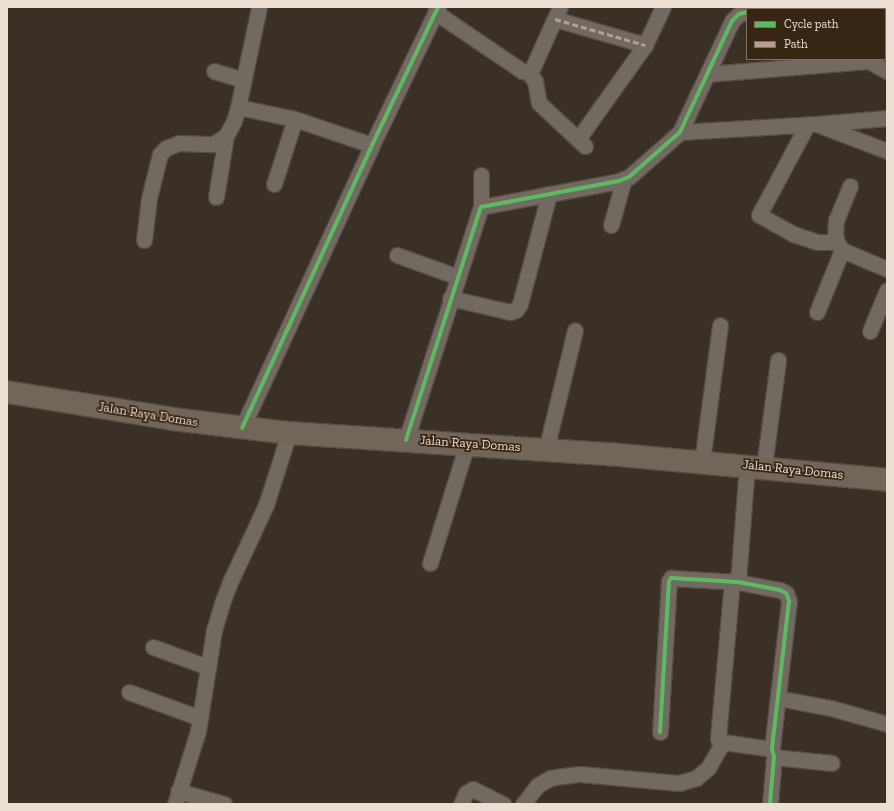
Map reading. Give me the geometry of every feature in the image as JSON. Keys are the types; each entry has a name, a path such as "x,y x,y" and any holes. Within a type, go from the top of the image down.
{"highway":[{"name":"Jalan Raya Domas","path":"7,392 173,419 289,433 468,444 756,466 887,480"}],"street":[{"path":"216,197 226,136 234,122 238,107 259,7"},
{"path":"242,428 372,145 436,10 522,71 528,72 535,81 539,104 582,143 645,45 663,7"},
{"path":"481,207 624,179 680,132 732,21 739,14 746,12"},
{"path":"528,72 532,68 558,13 645,45"},
{"path":"707,74 867,60 887,71"},
{"path":"214,71 244,80"},
{"path":"238,107 295,119 372,145"},
{"path":"680,132 887,118"},
{"path":"274,184 295,119"},
{"path":"812,124 887,151"},
{"path":"812,124 759,215 793,234 818,242 840,246 887,269"},
{"path":"144,240 149,198 160,154 166,148 179,143 213,144 226,136"},
{"path":"406,440 450,298 481,207 481,175"},
{"path":"610,225 624,179"},
{"path":"817,312 840,246 835,234 836,220 850,186"},
{"path":"450,298 510,312 516,310 520,304 549,194"},
{"path":"398,255 458,277"},
{"path":"870,331 887,290"},
{"path":"702,462 720,325"},
{"path":"546,450 575,330"},
{"path":"778,360 756,466 735,581 718,738 719,741 773,753 832,763"},
{"path":"224,804 177,798 198,731 214,630 222,602 230,580 266,505 289,433"},
{"path":"430,563 468,444"},
{"path":"660,732 669,581 674,577 735,581 780,590 786,593 789,601 778,698 770,804"},
{"path":"154,647 208,667"},
{"path":"129,692 200,718"},
{"path":"778,698 831,708 887,724"},
{"path":"524,804 538,786 550,778 563,776 580,774 679,783 696,778 708,768 723,742"},
{"path":"461,804 466,793 473,789 503,804"}],"marked path":[{"path":"555,19 645,45"}],"cycle path":[{"path":"242,428 372,145 438,7"},
{"path":"406,440 481,207 619,181 629,177 680,132 732,21 739,14 746,12"},
{"path":"660,732 669,581 671,578 738,582 780,590 786,593 789,601 772,749 774,757 770,804"}]}
